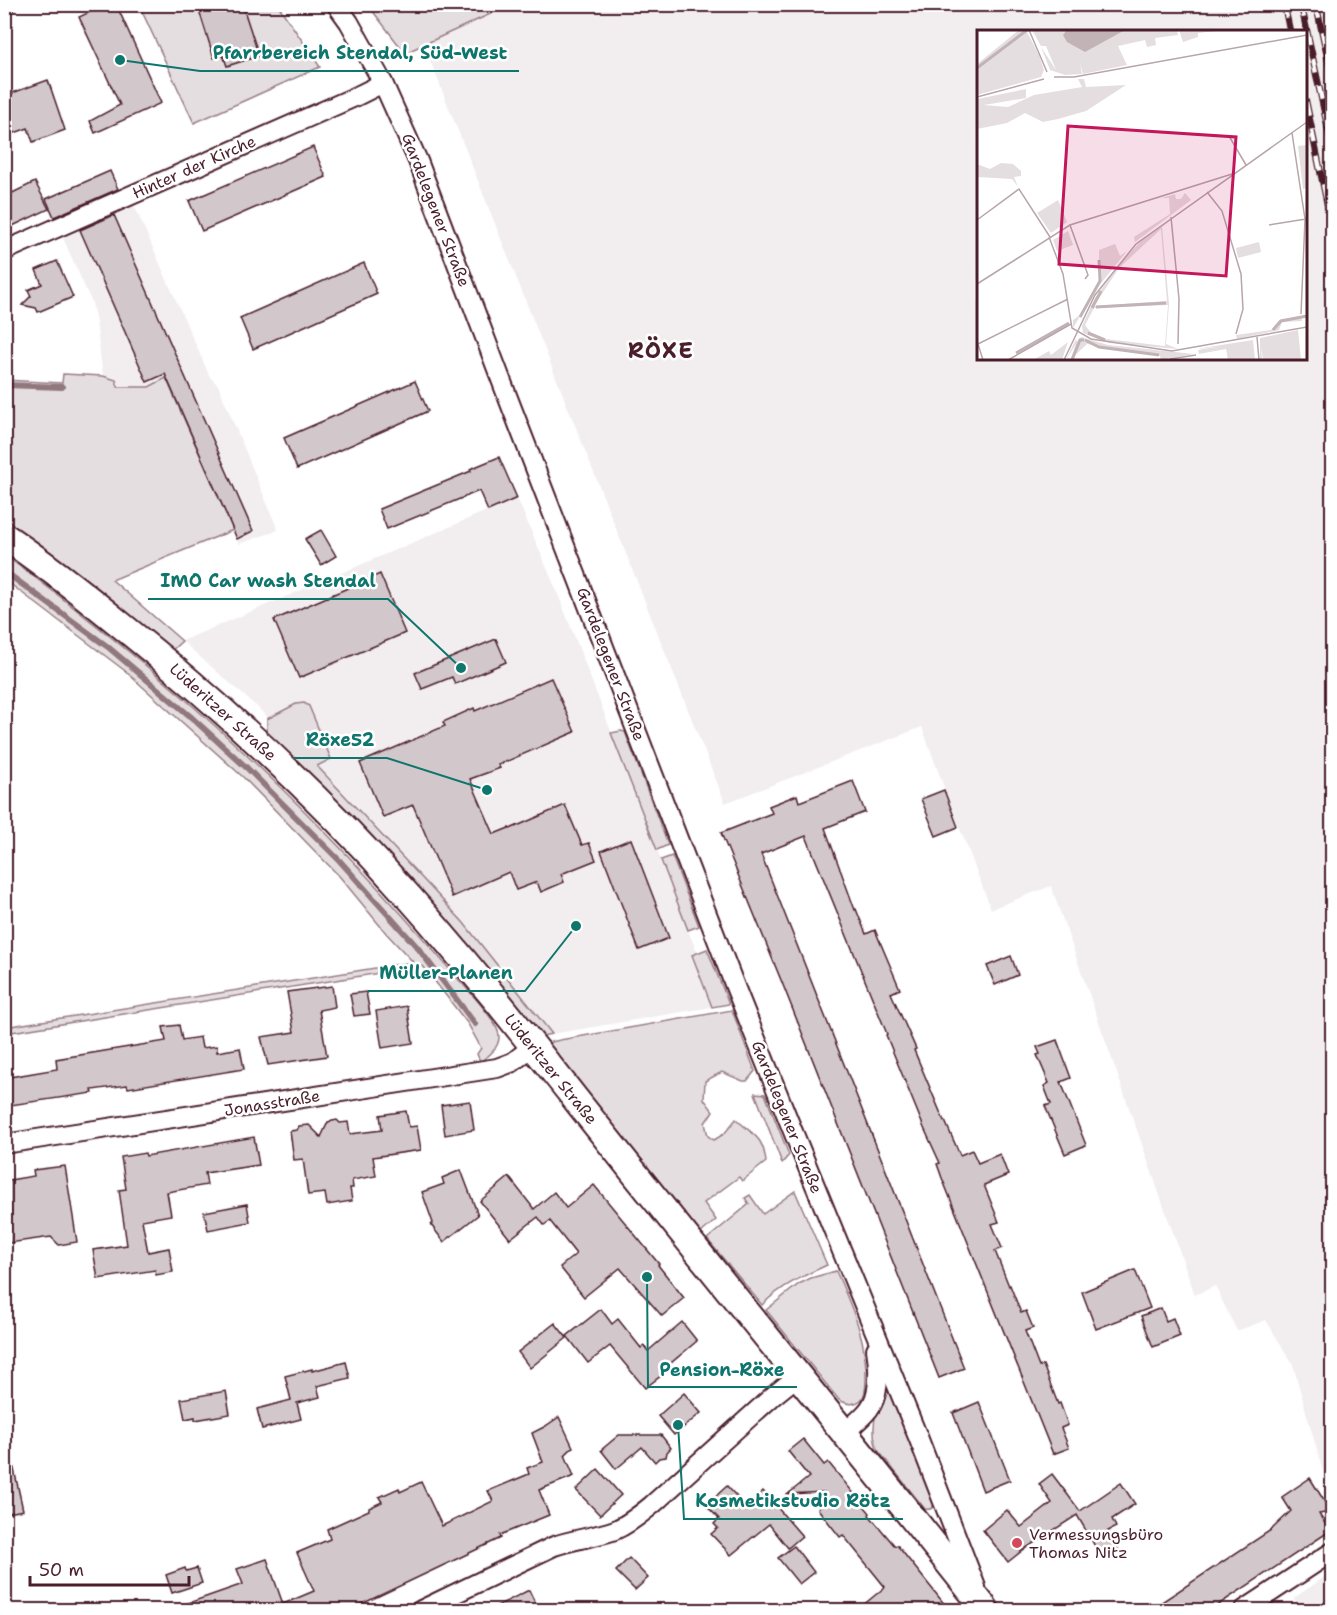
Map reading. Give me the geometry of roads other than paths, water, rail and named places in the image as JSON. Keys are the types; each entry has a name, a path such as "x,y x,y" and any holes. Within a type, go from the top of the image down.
{"main road":[{"name":"Lüderitzer Straße","path":"4,536 46,565 173,666 242,727 359,843 406,894 487,988 845,1432 985,1610"}],"street":[{"name":"Gardelegener Straße","path":"336,4 349,22 383,83 422,171 724,958 918,1437 985,1610"},
{"name":"Hinter der Kirche","path":"4,251 383,83"},
{"name":"Jonasstraße","path":"4,1144 497,1068 513,1062 533,1046"},
{"name":"Gardelegener Straße","path":"845,1432 867,1412 873,1402 878,1378 878,1361 873,1329"},
{"path":"421,1611 554,1546 616,1529 634,1520 773,1395 799,1375"},
{"path":"1244,1611 1332,1552"}],"waterway":[{"path":"4,385 62,387"},
{"path":"4,571 108,647 247,768 339,860 418,948 475,1024"}],"railway":[{"path":"1284,4 1290,30"},
{"path":"1301,4 1307,30"},
{"path":"1316,4 1332,78"},
{"path":"1307,32 1332,147"},
{"path":"1307,107 1332,227"}],"place":[{"name":"Pfarrbereich Stendal, Süd-West","path":"120,60"},
{"name":"IMO Car wash Stendal","path":"461,668"},
{"name":"Röxe52","path":"487,790"},
{"name":"Müller-Planen","path":"576,926"},
{"name":"Pension-Röxe","path":"647,1277"},
{"name":"Kosmetikstudio Rötz","path":"678,1425"},
{"name":"Vermessungsbüro Thomas Nitz","path":"1017,1543"}],"district":[{"name":"RÖXE","path":"661,350"}]}
